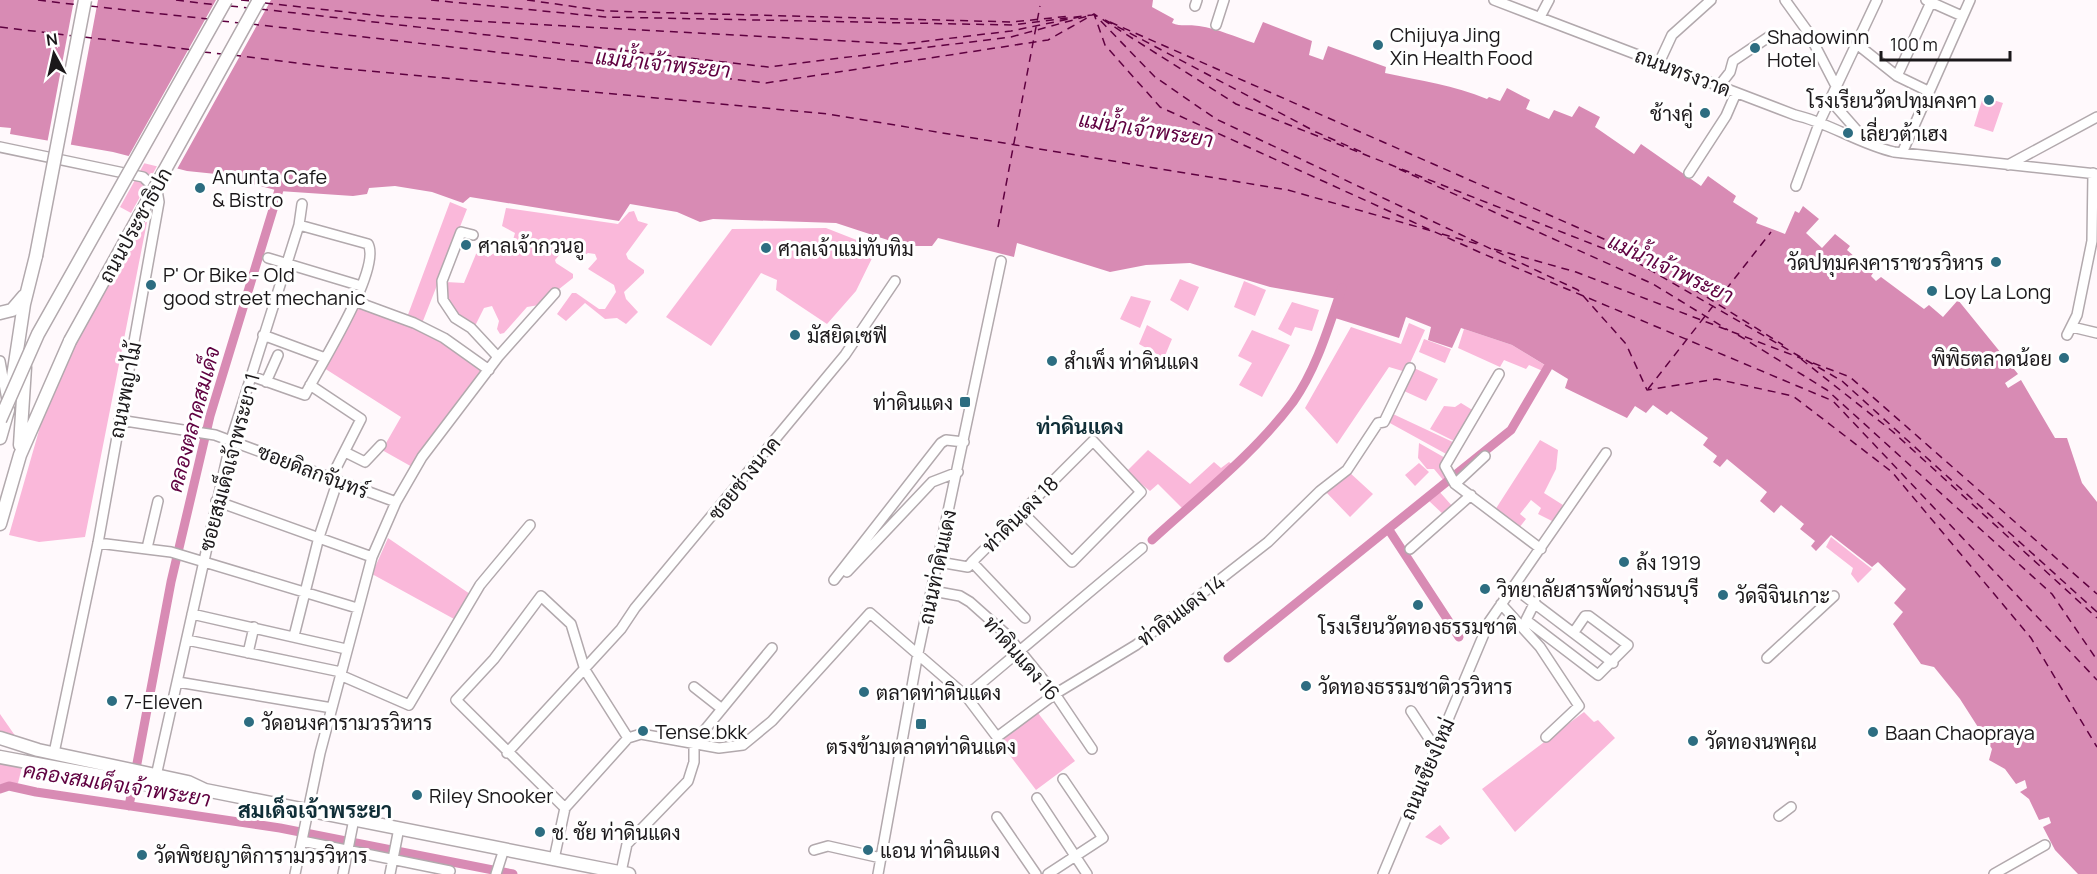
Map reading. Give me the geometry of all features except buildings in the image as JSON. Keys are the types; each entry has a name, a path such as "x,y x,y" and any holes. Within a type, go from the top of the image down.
{"main road":[{"path":"0,438 9,407 24,304 36,256 85,0"},
{"name":"ถนนประชาธิปก","path":"0,420 38,334 226,0"},
{"name":"ถนนประชาธิปก","path":"0,524 20,454 70,341 259,0"},
{"path":"0,313 12,310 28,293"},
{"name":"ถนนประชาธิปก","path":"20,454 28,293"},
{"path":"0,738 138,777 166,788 206,790 354,819 398,834 503,855 554,859 619,873"},
{"path":"51,766 54,753"},
{"path":"0,757 51,766 119,773"},
{"path":"138,777 156,776 188,782 206,790"}],"street":[{"path":"1216,25 1224,0"},
{"name":"ถนนทรงวาด","path":"1494,0 1795,115 1820,121 1870,147 1902,153 2095,174"},
{"path":"1540,17 1549,0"},
{"path":"1659,63 1672,35 1711,0"},
{"path":"1785,0 1799,16 1837,88"},
{"path":"1797,186 1820,121 1858,45 1877,0"},
{"path":"1902,153 1970,0"},
{"path":"1898,76 1930,1 1962,16"},
{"path":"1719,86 1731,70 1733,61 1770,36"},
{"path":"1858,45 1898,76 1928,91"},
{"path":"1689,173 1726,116 1737,93"},
{"path":"1831,101 1870,147"},
{"path":"2008,165 2097,117"},
{"name":"ถนนพญาไม้","path":"0,147 123,171 143,177 157,190 158,215 98,543 54,753"},
{"path":"2095,174 2095,243 2070,331 2097,333"},
{"name":"ซอยสมเด็จเจ้าพระยา 1","path":"156,776 231,440 299,225 303,204"},
{"path":"251,376 303,396 357,303 371,248 368,244 299,225"},
{"path":"473,235 461,232 442,281 442,295 455,318 471,328 498,357"},
{"path":"268,258 361,286"},
{"name":"ถนนท่าดินแดง","path":"878,874 918,653 933,591 1001,261"},
{"name":"ซอยช่างนาค","path":"507,753 585,670 845,356 895,281"},
{"path":"295,874 357,608 372,557 396,502 422,457 498,357 555,294"},
{"path":"357,303 414,323 444,338 489,370"},
{"path":"263,335 325,358"},
{"path":"266,382 278,355"},
{"path":"0,361 9,407"},
{"name":"ท่าดินแดง 14","path":"694,743 719,748 743,744 772,721 870,613 966,696 997,737 1056,694 1136,645 1268,542 1320,491 1347,470 1378,423 1384,422 1410,368"},
{"path":"1499,374 1445,466 1447,475 1455,484 1541,549"},
{"path":"294,636 304,590 335,479 361,419 310,385"},
{"name":"ซอยดิลกจันทร์","path":"119,420 215,435 396,502"},
{"path":"957,472 932,482 835,582 941,443 946,440 964,442"},
{"name":"ท่าดินเดง 18","path":"939,562 962,568 972,562 1022,512 1093,441 1141,492 1076,561 1070,561 1022,512"},
{"path":"345,452 365,462 381,445"},
{"name":"ถนนเชียงใหม่","path":"1383,874 1489,622 1606,453"},
{"path":"1455,484 1485,456"},
{"path":"1410,549 1471,495"},
{"path":"147,548 158,501"},
{"path":"216,501 372,557"},
{"path":"187,640 340,674 409,705 480,585 530,525"},
{"path":"98,543 147,548 203,560 357,608"},
{"path":"966,696 1142,549"},
{"path":"972,562 1025,618"},
{"path":"1514,588 1613,663"},
{"name":"ท่าดินแดง 16","path":"933,591 960,596 970,602 1021,651 1056,694 1092,749"},
{"path":"566,808 507,753 456,700 494,658 541,596 571,624 585,670 628,738"},
{"path":"1767,658 1834,596"},
{"path":"1535,602 1526,620 1594,674 1600,675 1628,645 1589,616 1585,616 1574,632"},
{"path":"1501,603 1540,647 1579,706 1546,737"},
{"path":"192,614 346,649"},
{"path":"248,652 254,627"},
{"path":"619,873 627,844 688,781 694,762 694,743 772,648"},
{"path":"178,682 332,708"},
{"path":"694,687 722,709"},
{"path":"1411,711 1430,740 1437,744"},
{"path":"554,859 566,808 628,738 641,734 694,743"},
{"path":"1047,874 1103,838 1064,779"},
{"path":"1037,798 1088,874"},
{"path":"1779,816 1791,807"},
{"path":"997,817 1036,874"},
{"path":"343,874 354,819"},
{"path":"390,874 398,834"},
{"path":"302,839 450,871"},
{"path":"1994,874 2045,845"},
{"path":"813,850 828,846 881,858"},
{"path":"496,874 503,855"}],"shaded area":[{"path":"235,0 249,0 131,213 120,207"},
{"path":"1983,97 2003,103 1993,132 1974,126"},
{"path":"450,202 467,209 421,326 406,320"},
{"path":"506,208 618,224 629,212 634,211 638,221 648,224 626,254 628,259 644,270 644,273 624,292 626,299 638,312 626,324 617,318 605,319 585,303 566,321 557,314 572,293 576,293 599,309 605,309 616,292 614,285 588,269 597,259 595,254 588,253 583,256 566,247 555,260 573,274 573,278 539,305 527,307 504,333 500,334 497,329 499,321 492,306 484,308 475,326 461,317 450,304 446,282 464,283 476,254 479,252 488,257 496,252 497,244 513,240 515,233 502,226"},
{"path":"147,222 85,537 39,542 9,535 44,413 73,346 141,223"},
{"path":"826,228 877,248 856,291 827,324 776,290 777,280 761,273 711,346 666,317 732,229"},
{"path":"1180,279 1199,287 1188,311 1170,300"},
{"path":"1244,281 1266,290 1255,316 1234,307"},
{"path":"1131,296 1151,301 1140,328 1120,319"},
{"path":"1292,302 1319,310 1312,331 1295,327 1291,336 1278,329"},
{"path":"358,306 413,324 488,371 414,468 382,450 401,417 324,368"},
{"path":"1409,323 1425,330 1406,372 1389,367 1337,444 1305,408 1351,327 1401,344"},
{"path":"1147,325 1172,339 1164,358 1139,344"},
{"path":"1464,329 1512,345 1548,367 1545,372 1529,365 1526,369 1504,360 1500,367 1458,348"},
{"path":"1252,330 1290,345 1262,397 1239,385 1252,363 1238,356"},
{"path":"1424,339 1451,349 1445,363 1419,352"},
{"path":"1414,368 1438,379 1426,401 1404,391"},
{"path":"1461,403 1474,411 1456,442 1430,429 1444,406 1455,407"},
{"path":"1393,414 1455,443 1448,455 1388,422"},
{"path":"1540,440 1558,450 1556,469 1544,493 1563,505 1554,522 1538,514 1541,508 1531,500 1520,514 1526,519 1519,528 1495,510"},
{"path":"1419,443 1447,459 1447,478 1444,481 1434,469 1427,469 1418,458"},
{"path":"1148,450 1190,484 1214,462 1221,468 1229,462 1233,465 1183,509 1158,484 1150,491 1126,472"},
{"path":"1419,463 1429,472 1415,486 1405,475"},
{"path":"1349,472 1373,494 1350,517 1325,491"},
{"path":"1438,490 1453,507 1445,516 1428,500"},
{"path":"1831,537 1872,569 1858,583 1851,574 1853,568 1826,547"},
{"path":"388,538 470,594 454,619 372,574"},
{"path":"1584,712 1594,722 1598,720 1615,738 1515,832 1482,789"},
{"path":"1038,713 1075,761 1036,790 999,741"},
{"path":"0,714 16,737 0,736"},
{"path":"0,762 22,767 18,783 0,784"},
{"path":"1440,825 1450,838 1441,845 1425,837"}],"water":[{"name":"แม่น้ำเจ้าพระยา","path":"0,0 1153,0 1152,7 1174,19 1172,23 1175,24 1206,27 1254,43 1263,22 1312,41 1309,55 1323,60 1328,46 1386,67 1385,73 1450,87 1487,99 1489,97 1500,101 1507,88 1530,100 1526,109 1549,119 1554,110 1572,117 1579,106 1600,117 1595,127 1634,154 1641,144 1701,186 1708,176 1736,196 1733,202 1758,218 1756,223 1785,234 1795,211 1799,213 1803,206 1819,219 1806,233 1822,248 1835,234 1850,246 1847,250 1873,273 1871,276 1876,281 1881,277 1924,309 1929,305 1943,317 1958,300 2018,374 2005,383 2008,388 2021,380 2055,438 2067,438 2082,483 2097,502 2097,874 2078,874 2055,850 2043,827 2051,823 2049,817 2039,820 2029,799 2020,792 2027,788 2025,780 2016,784 2005,769 1989,760 1992,749 1960,699 1934,667 1921,664 1893,624 1903,612 1894,603 1906,589 1878,562 1872,567 1831,535 1816,551 1811,546 1815,541 1800,529 1804,524 1781,505 1774,513 1760,501 1767,492 1727,459 1720,467 1713,462 1717,456 1703,445 1708,438 1671,411 1667,415 1653,405 1646,413 1635,406 1627,418 1565,388 1568,379 1512,345 1461,328 1452,348 1428,340 1431,327 1406,317 1399,338 1335,318 1338,299 1270,287 1190,263 1146,265 1110,272 1017,243 1014,257 938,238 932,246 906,246 836,223 713,219 700,222 677,212 630,204 619,221 470,197 463,203 432,192 395,186 369,188 367,194 353,196 279,191 216,174 187,171 113,152 10,134 11,128 0,127"}],"pier":[{"path":"74,0 98,0 70,149 47,144"},
{"path":"216,0 271,0 176,171 127,159"}],"waterway":[{"name":"คลองตลาดสมเด็จ","path":"129,806 171,582 210,416 282,180"},
{"path":"1152,540 1261,440 1293,402 1309,376 1342,288"},
{"path":"1228,658 1511,430 1548,367"},
{"path":"1389,530 1459,637"},
{"name":"คลองสมเด็จเจ้าพระยา","path":"0,789 9,786 280,828 513,874"}],"ferry route":[{"path":"38,0 79,5"},
{"path":"176,0 217,5"},
{"path":"241,0 251,1"},
{"path":"431,0 605,17 1012,25 1092,15"},
{"path":"527,0 606,11 1012,22 1071,16"},
{"path":"265,3 382,16 902,44 1011,31 1079,17"},
{"path":"90,6 208,19"},
{"path":"230,6 249,8"},
{"path":"998,227 1040,6"},
{"path":"260,9 768,67 1011,37 1088,16"},
{"path":"251,24 766,83 1048,40 1094,14 1105,45 1160,107 1479,252 1833,401 2097,680"},
{"path":"2097,612 1842,381 1633,260 1236,104 1094,14 1155,77 1216,119 1578,290 1626,344 1647,390 1716,379 1793,396 1892,472 2031,638 2097,747"},
{"path":"1105,20 1316,132 1364,153"},
{"path":"221,21 240,23"},
{"path":"1110,22 1638,254 1783,345"},
{"path":"0,27 74,36"},
{"path":"84,37 193,50"},
{"path":"203,52 222,54"},
{"path":"233,55 337,68 828,114 1288,190 1432,231"},
{"path":"1399,169 1653,284 1728,330"},
{"path":"1648,389 1771,232"},
{"path":"1442,234 1481,245"},
{"path":"1494,249 1576,272 1803,359"},
{"path":"1738,335 1827,390 2052,594 2097,660"},
{"path":"1801,359 1892,431 2097,618"},
{"path":"1813,363 1850,377 2097,594"}],"place":[{"name":"Chijuya Jing Xin Health Food","path":"1378,45"},
{"name":"Shadowinn Hotel","path":"1755,48"},
{"name":"โรงเรียนวัดปทุมคงคา","path":"1989,100"},
{"name":"ช้างคู่","path":"1705,113"},
{"name":"เลี่ยวต้าเฮง","path":"1848,133"},
{"name":"Anunta Cafe & Bistro","path":"200,188"},
{"name":"ศาลเจ้ากวนอู","path":"466,245"},
{"name":"ศาลเจ้าแม่ทับทิม","path":"766,248"},
{"name":"วัดปทุมคงคาราชวรวิหาร","path":"1996,262"},
{"name":"P' Or Bike - Old good street mechanic","path":"151,285"},
{"name":"Loy La Long","path":"1932,291"},
{"name":"มัสยิดเซฟี","path":"795,335"},
{"name":"พิพิธตลาดน้อย","path":"2064,358"},
{"name":"สำเพ็ง ท่าดินแดง","path":"1052,361"},
{"name":"ท่าดินแดง","path":"965,402"},
{"name":"ล้ง 1919","path":"1624,562"},
{"name":"วิทยาลัยสารพัดช่างธนบุรี","path":"1485,589"},
{"name":"วัดจีจินเกาะ","path":"1723,595"},
{"name":"โรงเรียนวัดทองธรรมชาติ","path":"1418,605"},
{"name":"วัดทองธรรมชาติวรวิหาร","path":"1306,686"},
{"name":"ตลาดท่าดินแดง","path":"864,692"},
{"name":"7-Eleven","path":"112,701"},
{"name":"วัดอนงคารามวรวิหาร","path":"249,722"},
{"name":"ตรงข้ามตลาดท่าดินแดง","path":"921,724"},
{"name":"Tense.bkk","path":"643,731"},
{"name":"Baan Chaopraya","path":"1873,732"},
{"name":"วัดทองนพคุณ","path":"1693,741"},
{"name":"Riley Snooker","path":"417,795"},
{"name":"ช. ชัย ท่าดินแดง","path":"540,832"},
{"name":"แอน ท่าดินแดง","path":"868,850"},
{"name":"วัดพิชยญาติการามวรวิหาร","path":"142,855"}],"district":[{"name":"ท่าดินแดง","path":"1080,426"},
{"name":"สมเด็จเจ้าพระยา","path":"315,810"}]}
